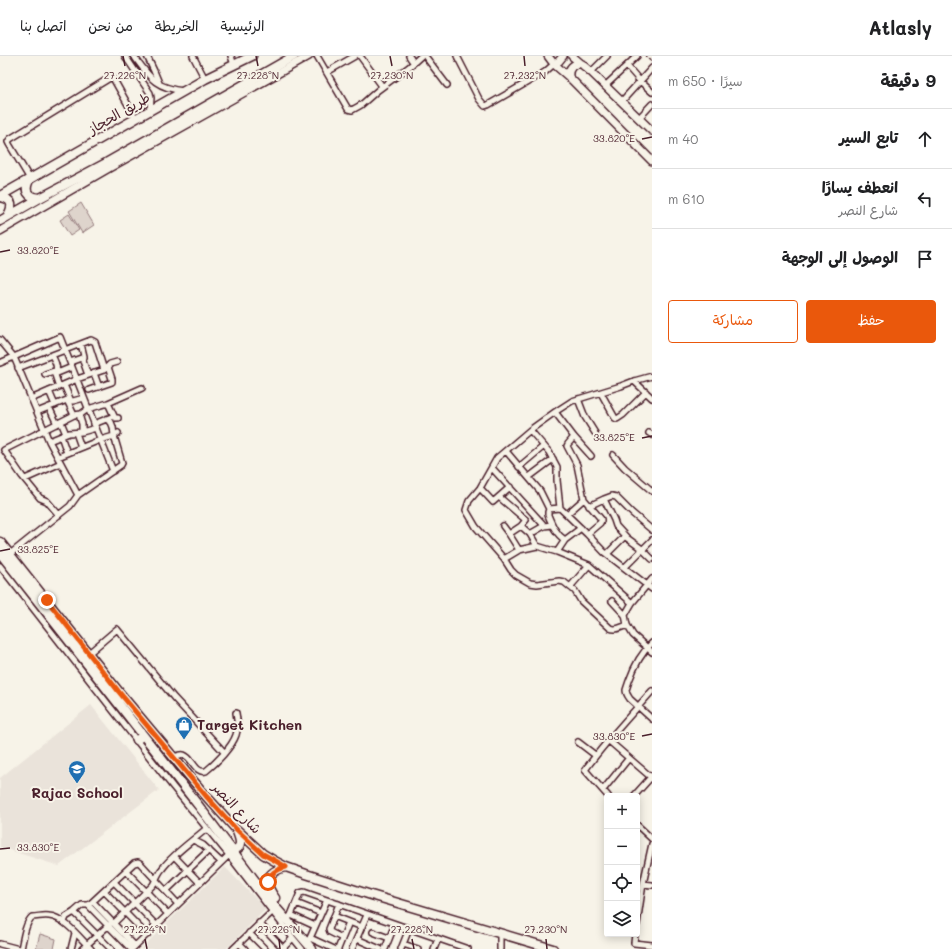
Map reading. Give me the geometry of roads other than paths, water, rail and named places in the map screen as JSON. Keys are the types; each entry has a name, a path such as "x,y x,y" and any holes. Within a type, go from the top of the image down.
{"main road":[{"name":"طريق الحجاز","path":"0,196 150,110 234,64 252,56"},
{"path":"4,219 294,56"},
{"path":"0,231 309,56"},
{"path":"548,56 554,64 569,77 652,161"},
{"path":"554,64 563,56"},
{"path":"573,56 652,131"},
{"path":"569,77 569,70 572,66 582,64"},
{"path":"247,91 251,81"},
{"path":"29,179 26,186 26,191 35,198 40,198"},
{"path":"0,196 10,200 10,211 4,219"},
{"name":"شارع النصر","path":"0,542 119,692 206,796 235,828 263,854 286,867 306,874 371,895 553,949"},
{"name":"شارع النصر","path":"0,553 59,635 140,737 198,804 230,853 289,918 307,945"},
{"path":"230,853 238,848 240,843 235,828"},
{"path":"286,867 273,873 268,882 269,889 289,918"}],"street":[{"path":"125,56 150,93 150,110"},
{"path":"134,56 152,79 159,84 167,88 185,91"},
{"path":"147,56 159,84"},
{"path":"193,56 206,79"},
{"path":"231,56 234,64"},
{"path":"317,56 348,109 354,110 421,56"},
{"path":"327,72 355,56"},
{"path":"360,56 382,86"},
{"path":"409,56 414,62"},
{"path":"425,56 447,85"},
{"path":"457,56 479,99 485,106 488,106 545,72 554,64"},
{"path":"591,72 607,56"},
{"path":"605,86 637,56"},
{"path":"627,66 652,92"},
{"path":"622,101 652,68"},
{"path":"29,179 8,142 10,139 108,78 113,78 136,119"},
{"path":"639,118 652,104"},
{"path":"0,363 60,337 113,472"},
{"path":"0,340 14,357 49,441 78,495"},
{"path":"18,368 91,340 95,342 112,381 89,390"},
{"path":"80,344 84,357 83,361 88,375"},
{"path":"52,355 57,366 56,372 74,415"},
{"path":"45,374 56,372 84,357"},
{"path":"31,399 117,362"},
{"path":"94,373 99,387"},
{"path":"627,626 613,630 610,628 581,601 575,591 564,582 560,581 537,584 530,583 516,575 476,527 466,510 469,501 480,488 497,458 530,430 572,401 652,376"},
{"path":"634,381 652,398"},
{"path":"59,515 51,505 40,498 15,467 4,450 74,415 81,414 88,409 108,403 142,388"},
{"path":"49,391 52,406 63,435 67,453"},
{"path":"601,393 617,419 646,392"},
{"path":"37,412 69,400 73,401 84,398"},
{"path":"578,399 585,417 595,433"},
{"path":"49,441 63,435 82,432 106,419 116,417 108,403"},
{"path":"555,412 591,456"},
{"path":"81,414 80,418 82,432"},
{"path":"10,554 70,506 78,495 120,466 122,463 116,434 111,422 106,419"},
{"path":"530,430 544,446 557,467 560,508 607,554 652,589"},
{"path":"76,433 81,447"},
{"path":"58,457 116,434"},
{"path":"574,437 568,446 577,464 584,499 601,519 601,521 587,534"},
{"path":"519,467 544,446"},
{"path":"506,451 540,491 549,509 548,515 552,525 556,532 565,540"},
{"path":"613,455 625,468 652,491"},
{"path":"529,477 553,459"},
{"path":"25,479 61,463"},
{"path":"492,468 544,526"},
{"path":"480,488 493,502 510,487"},
{"path":"589,506 612,496 616,497 652,530"},
{"path":"498,497 526,520 521,526 509,534"},
{"path":"567,514 584,499"},
{"path":"604,499 615,524 625,536 652,559"},
{"path":"549,509 560,508"},
{"path":"530,534 544,526 552,525"},
{"path":"503,526 519,550"},
{"path":"521,526 530,534 537,546"},
{"path":"557,552 565,540 581,528"},
{"path":"607,554 625,536"},
{"path":"624,567 652,540"},
{"path":"504,559 519,550 537,546 557,552 589,565 632,604"},
{"path":"570,587 589,565"},
{"path":"0,566 59,635"},
{"path":"625,615 646,585 652,579"},
{"path":"612,601 625,615 627,626 633,635 650,645 652,652"},
{"path":"89,653 117,629 174,698 224,752"},
{"path":"650,645 639,659 632,672 626,689 628,696 652,719"},
{"path":"606,793 585,770 595,755 652,691"},
{"path":"174,757 181,755 185,756 199,771 206,771 231,745 237,734 238,724 236,713"},
{"path":"140,737 206,829 230,853 272,912 293,938 307,945 334,949"},
{"path":"608,740 652,777 637,793"},
{"path":"578,742 595,755"},
{"path":"603,790 629,758"},
{"path":"640,828 652,839"},
{"path":"82,949 89,947 97,935 125,912 153,885 160,870 206,829"},
{"path":"193,840 209,850 221,862"},
{"path":"640,904 652,844"},
{"path":"166,890 209,850"},
{"path":"93,902 133,948 230,853"},
{"path":"174,856 200,882"},
{"path":"64,922 66,917 82,905 88,905 93,902 134,863 138,862 140,862 178,904"},
{"path":"126,871 168,914"},
{"path":"114,882 156,926"},
{"path":"643,884 652,885"},
{"path":"104,891 147,935"},
{"path":"315,926 289,918 300,893 304,892 466,949"},
{"path":"307,945 327,900"},
{"path":"296,902 321,914"},
{"path":"339,904 329,931 342,938"},
{"path":"88,905 111,923"},
{"path":"74,912 111,949"},
{"path":"233,949 272,912"},
{"path":"352,949 367,915"},
{"path":"0,944 20,949 30,919 32,917 48,916 64,922 89,947"},
{"path":"334,916 362,928"},
{"path":"338,949 349,922"},
{"path":"259,923 283,949 293,938"},
{"path":"385,949 395,924"},
{"path":"409,929 402,946 418,949"},
{"path":"373,932 389,938"},
{"path":"71,949 75,933"},
{"path":"249,933 265,949"},
{"path":"500,933 500,949"},
{"path":"632,949 635,937"},
{"path":"357,939 369,947 380,949"},
{"path":"434,949 438,939"},
{"path":"239,943 245,949"},
{"path":"634,943 652,945"}],"place":[{"name":"Target Kitchen","path":"184,740"},
{"name":"Rajac School","path":"77,784"}]}
